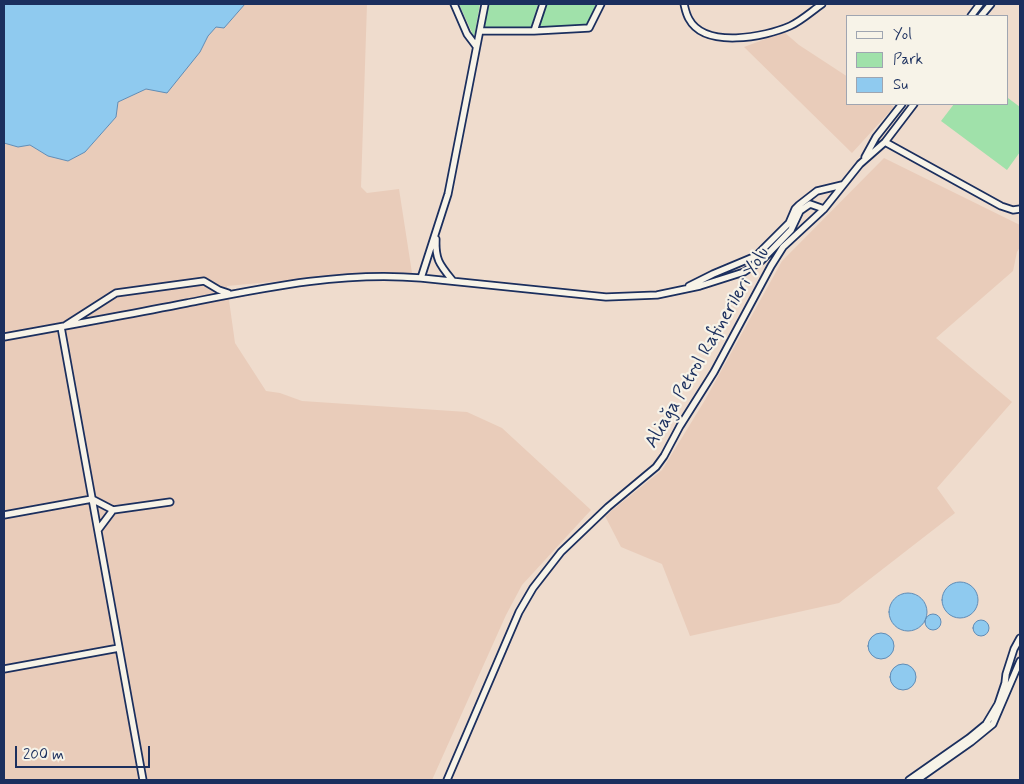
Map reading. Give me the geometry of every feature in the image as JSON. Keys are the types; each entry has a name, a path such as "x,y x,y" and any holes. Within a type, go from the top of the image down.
{"street":[{"path":"454,4 467,34 476,46"},
{"path":"421,278 445,206 451,181 485,4"},
{"path":"534,31 543,4"},
{"path":"480,31 588,28 601,4"},
{"path":"684,4 689,20 697,28 717,37 735,39 790,26 822,4"},
{"path":"972,15 980,4"},
{"path":"982,15 991,4"},
{"path":"863,161 876,137 901,105"},
{"path":"863,161 885,142 913,105"},
{"path":"885,142 1001,206 1013,210 1020,209"},
{"name":"Aliağa Petrol Rafinerileri Yolu","path":"448,780 519,612 533,588 561,552 656,467 714,372 783,247 824,209 863,161"},
{"path":"782,235 795,209 817,191 842,185"},
{"path":"685,288 712,274 756,256 791,230 798,215 810,204 824,209"},
{"path":"436,232 435,250 438,263 453,281"},
{"path":"4,337 300,282 367,277 404,276 606,297 658,295 700,286 744,272 761,262 768,254 773,243"},
{"path":"763,249 768,254"},
{"path":"61,327 116,293 204,280 219,290 230,294"},
{"path":"61,327 143,780"},
{"path":"4,515 92,499 113,510 170,502"},
{"path":"98,530 113,510"},
{"path":"909,780 986,724 998,704 1014,648 1020,638"},
{"path":"4,669 119,648"},
{"path":"917,780 993,724 1020,661"}],"shaded area":[{"path":"245,4 367,4 361,187 367,193 399,189 412,273 303,279 227,286 235,343 266,391 280,393 302,401 467,412 502,428 591,510 522,585 506,615 432,780 4,780 4,143 18,147 30,145 48,156 68,161 85,152 116,117 118,102 146,89 200,52 208,36 216,26 224,28"},
{"path":"784,32 799,45 846,76 846,105 891,105 894,107 852,153 744,47"},
{"path":"884,158 1020,225 1020,247 1013,271 936,338 1012,402 937,488 955,513 839,603 690,636 662,564 621,547 605,516 662,470 705,400 782,261"}],"green space":[{"path":"459,4 480,4 474,37"},
{"path":"488,4 538,4 531,27 484,27"},
{"path":"546,4 596,4 587,25 538,28"},
{"path":"1009,99 1020,107 1020,152 1007,170 941,121 953,105 1009,105"}],"water":[{"path":"4,4 245,4 224,28 216,27 208,36 200,52 167,93 146,89 118,102 116,117 85,152 68,161 48,156 30,145 18,147 4,143"},
{"path":"960,582 973,587 978,600 973,613 960,618 947,613 942,600 947,587"},
{"path":"908,593 915,594 921,599 926,605 926,619 921,625 915,630 908,631 901,630 895,625 890,619 889,612 890,605 895,599 901,594"},
{"path":"933,614 941,622 933,630 925,622"},
{"path":"981,620 989,628 981,636 973,628"},
{"path":"881,633 891,636 894,646 891,656 881,659 871,656 868,646 871,636"},
{"path":"903,664 913,667 916,677 913,687 903,690 893,687 890,677 893,667"}]}
